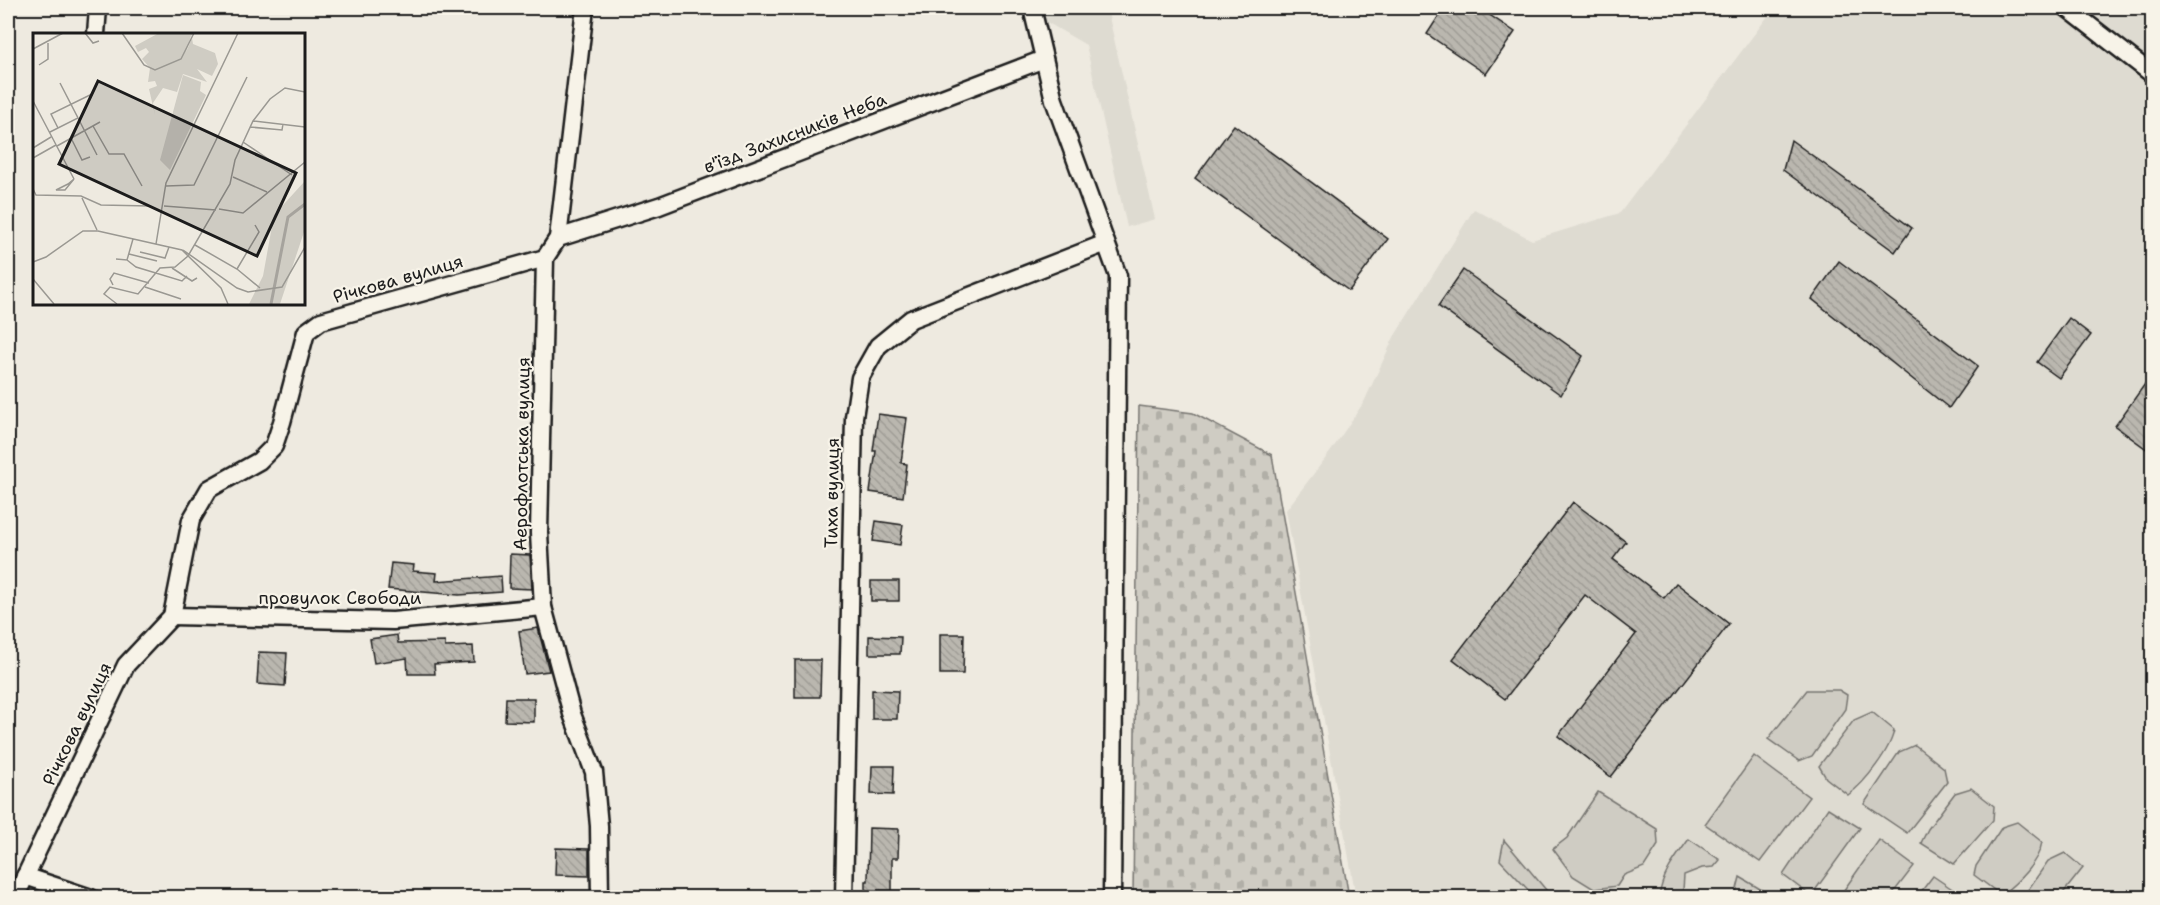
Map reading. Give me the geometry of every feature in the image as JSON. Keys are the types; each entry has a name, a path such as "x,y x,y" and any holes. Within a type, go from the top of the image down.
{"street":[{"path":"96,33 98,8"},
{"path":"545,258 558,237 585,8"},
{"path":"1032,8 1054,100 1118,276 1112,897"},
{"path":"2067,8 2152,74"},
{"name":"в'їзд Захисників Неба","path":"558,237 659,206 1044,59"},
{"name":"Тиха вулиця","path":"844,897 854,417 860,378 878,346 911,319 1106,243"},
{"name":"Аерофлотська вулиця","path":"545,258 539,533 543,607 572,714 594,772 599,826 600,897"},
{"name":"Річкова вулиця","path":"15,897 126,665 172,616 191,520 209,489 259,461 274,446 306,332 321,321 545,258"},
{"name":"провулок Свободи","path":"172,616 393,621 543,607"},
{"path":"25,876 91,897"}],"shaded area":[{"path":"1040,8 1107,8 1155,219 1127,227 1086,45 1043,20"},
{"path":"1774,8 2152,8 2152,897 1356,897 1286,510 1331,451 1364,402 1394,337 1474,209 1532,240 1620,213"}],"green space":[{"path":"1139,406 1193,413 1272,455 1349,897 1133,897"},
{"path":"8,411 14,438 8,460"},
{"path":"1807,690 1839,690 1847,695 1845,709 1812,756 1799,761 1768,739"},
{"path":"1872,712 1894,730 1892,738 1876,765 1848,795 1826,778 1819,766 1854,720"},
{"path":"1915,745 1944,768 1947,782 1907,833 1864,804 1899,752"},
{"path":"1754,756 1809,797 1760,862 1705,824"},
{"path":"1971,788 1994,806 1993,820 1954,864 1921,843 1928,829 1955,793"},
{"path":"1598,792 1657,829 1658,845 1644,867 1624,875 1617,886 1594,889 1573,876 1553,849 1567,838"},
{"path":"1828,808 1860,828 1811,896 1783,875"},
{"path":"2017,822 2042,842 2032,864 2001,895 1974,875 1976,866 2002,827"},
{"path":"1689,839 1720,860 1714,867 1702,868 1684,875 1683,890 1687,897 1659,897 1666,873"},
{"path":"1504,840 1552,897 1535,897 1500,860"},
{"path":"1879,840 1914,866 1890,897 1839,897"},
{"path":"2065,853 2083,868 2060,897 2023,897 2048,861"},
{"path":"1933,876 1964,897 1917,897"},
{"path":"1740,877 1772,896 1735,897"}],"building":[{"path":"1444,8 1479,8 1515,32 1486,74 1427,34"},
{"path":"1234,125 1388,239 1349,291 1195,178"},
{"path":"1791,140 1912,228 1895,252 1783,170"},
{"path":"1839,261 1978,366 1949,408 1812,299"},
{"path":"1463,270 1583,356 1561,395 1438,306"},
{"path":"2069,318 2091,335 2059,378 2037,362"},
{"path":"2152,374 2152,453 2115,426"},
{"path":"878,414 907,418 901,463 907,464 903,497 870,492"},
{"path":"1573,502 1626,542 1613,559 1664,598 1676,583 1729,624 1611,777 1558,736 1636,634 1585,595 1505,699 1453,659"},
{"path":"876,521 903,525 900,545 873,541"},
{"path":"510,554 530,555 532,589 509,588"},
{"path":"391,563 414,565 413,571 437,573 436,581 501,576 502,592 459,595 388,589"},
{"path":"871,581 899,581 899,601 871,601"},
{"path":"538,628 549,671 525,674 519,631"},
{"path":"940,634 964,634 963,674 940,674"},
{"path":"397,635 398,643 445,642 445,647 473,646 474,662 434,664 435,674 408,674 407,658 374,663 370,639"},
{"path":"869,636 901,637 900,654 869,654"},
{"path":"259,652 287,653 285,686 257,684"},
{"path":"795,660 821,660 820,697 795,697"},
{"path":"872,690 898,691 897,719 872,719"},
{"path":"506,698 534,698 534,722 505,721"},
{"path":"872,766 894,766 893,795 871,794"},
{"path":"869,828 899,829 898,858 892,858 892,897 866,897"},
{"path":"556,848 589,849 589,876 555,875"}]}
